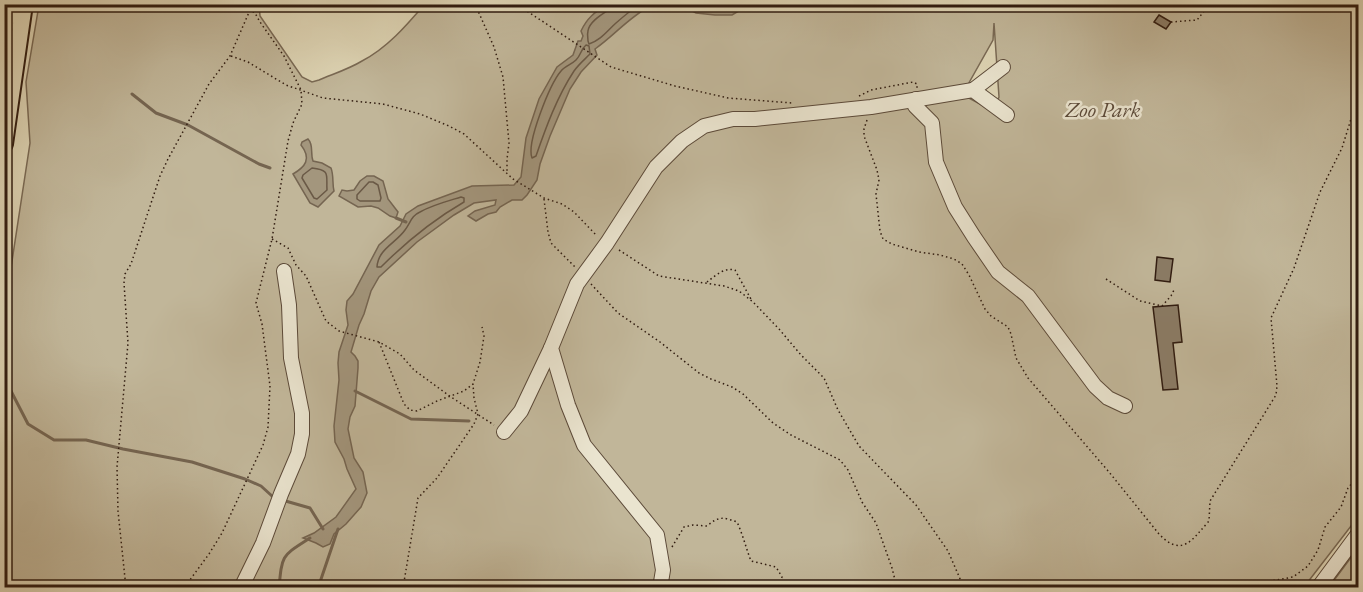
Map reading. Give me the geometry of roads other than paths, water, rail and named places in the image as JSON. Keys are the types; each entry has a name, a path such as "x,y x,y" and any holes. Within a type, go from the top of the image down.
{"main road":[{"path":"4,33 9,4"},
{"path":"4,144 24,4"}],"street":[{"path":"504,432 521,411 582,275 607,243 656,167 682,141 704,126 732,119 755,119 870,107 973,90 1004,68"},
{"path":"973,90 1007,115"},
{"path":"916,99 915,106 932,123 936,162 955,207 974,237 998,272 1028,296 1095,386 1108,398 1125,406"},
{"path":"241,588 263,543 298,454 302,435 302,413 291,358 289,305 284,272"},
{"path":"551,348 568,405 584,445 657,535 663,570 660,588"},
{"path":"1318,588 1359,534"}],"water":[{"path":"606,5 652,5 595,49 597,55 581,72 570,89 550,136 537,180 527,195 522,200 512,200 496,212 476,221 468,216 475,211 495,205 496,200 474,203 454,215 417,242 379,277 371,291 351,352 358,361 358,368 355,406 348,429 354,458 363,472 367,493 361,507 334,534 330,544 323,547 303,538 336,517 356,489 335,442 334,426 339,380 339,352 348,325 347,301 379,245 400,226 406,214 418,206 472,186 514,185 521,177 526,138 539,99 557,67 573,55 578,41 581,41 583,36 581,31 586,22"},
{"path":"681,5 749,5 732,15 715,15 696,13"},
{"path":"749,5 779,5 779,10"},
{"path":"308,139 311,144 313,161 331,168 332,174 334,191 318,207 310,203 293,174 306,162 306,154 301,145"},
{"path":"367,176 374,176 383,181 388,199 398,212 396,218 378,208 358,207 339,196 342,190 354,190"}],"waterway":[{"path":"132,94 156,113 188,125 270,168"},
{"path":"396,218 406,222"},
{"path":"4,390 11,391 28,424 54,440 86,440 192,462 245,479 261,486 276,498"},
{"path":"355,391 411,419 469,421"},
{"path":"282,500 310,508 323,529"},
{"path":"318,588 338,529"},
{"path":"279,588 281,568 285,557 310,538"}],"park label":[{"name":"Zoo Park","path":"1103,109"}]}
